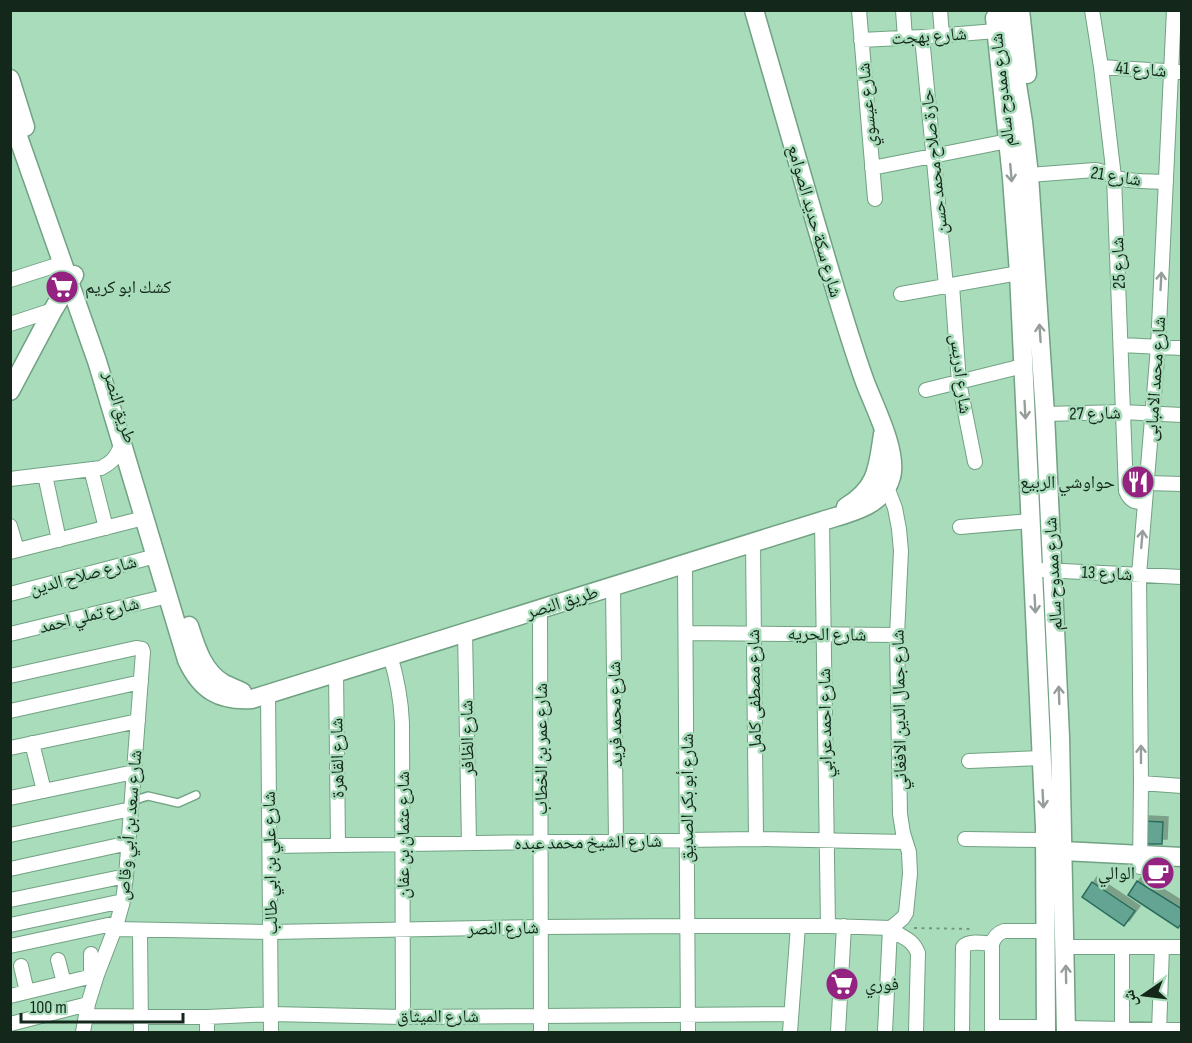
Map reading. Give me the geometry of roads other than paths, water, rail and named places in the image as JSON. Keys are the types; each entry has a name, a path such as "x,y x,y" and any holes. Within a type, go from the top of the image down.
{"street":[{"name":"شارع سكة حديد الصوامع","path":"754,10 846,327 893,459 891,478 887,487"},
{"name":"شارع عيسوي","path":"859,10 875,199"},
{"path":"903,10 905,38"},
{"path":"940,10 942,35"},
{"name":"شارع ممدوح سالم","path":"994,10 1019,273 1045,840 1046,1030"},
{"path":"1005,10 1023,122"},
{"name":"شارع ممدوح سالم","path":"1020,10 1030,105 1023,122 1029,176 1045,414 1053,570 1060,737 1066,1030"},
{"name":"شارع 25","path":"1092,10 1114,177 1126,491 1128,497 1134,502 1145,503"},
{"name":"شارع محمد الامبابى","path":"1140,861 1139,575 1177,72 1174,10"},
{"name":"شارع بهجت","path":"861,40 996,31"},
{"name":"حارة صلاح محمد حسن","path":"922,37 949,286"},
{"name":"شارع 41","path":"1101,67 1177,72"},
{"name":"طريق النصر","path":"10,79 187,660 194,675 205,688 220,696 236,700 252,699 822,521"},
{"name":"طريق النصر","path":"10,114 69,272 195,645 205,667 222,683 244,692 268,693"},
{"path":"872,168 1008,141"},
{"name":"شارع 21","path":"1029,176 1095,170 1123,180 1167,182"},
{"path":"10,280 69,272"},
{"path":"10,391 53,310 69,272"},
{"path":"900,294 1019,273"},
{"name":"شارع ادريس","path":"949,286 959,382 975,462"},
{"path":"10,324 53,310"},
{"path":"1121,345 1182,348"},
{"path":"926,390 1023,366"},
{"name":"شارع 27","path":"1045,414 1122,412 1182,415"},
{"path":"822,521 854,502 867,491 875,477 884,429"},
{"path":"10,479 101,468 116,457 122,444"},
{"path":"91,469 105,528"},
{"path":"45,475 59,540"},
{"path":"1147,483 1182,484"},
{"path":"822,521 868,506 887,487"},
{"name":"شارع جمال الدين الافغاني","path":"887,487 895,508 900,540 897,635 900,814 910,863 907,910 903,918 891,928"},
{"path":"10,526 14,551 144,518"},
{"name":"شارع احمد عرابي","path":"822,521 828,926"},
{"path":"960,528 1031,521"},
{"name":"شارع مصطفى كامل","path":"753,543 756,839"},
{"name":"شارع صلاح الدين","path":"10,594 156,556"},
{"name":"شارع أبو بكر الصديق","path":"685,564 688,1032"},
{"name":"شارع 13","path":"1033,570 1182,577"},
{"name":"شارع محمد فريد","path":"613,586 616,841"},
{"name":"شارع تملي احمد","path":"10,634 168,596"},
{"name":"شارع عمر بن الخطاب","path":"540,609 541,1032"},
{"name":"شارع الظافر","path":"465,632 469,843"},
{"name":"شارع الحريه","path":"686,633 897,635"},
{"name":"شارع سعد بن أبي وقاص","path":"10,676 136,648 142,649 123,901 116,926 94,976 83,1032"},
{"name":"شارع عثمان بن عفان","path":"390,655 401,699 403,1017"},
{"name":"شارع القاهرة","path":"336,672 338,845"},
{"path":"10,711 141,682"},
{"name":"شارع علي بن ابي طالب","path":"268,693 271,1032"},
{"path":"10,748 138,720"},
{"path":"1041,738 1060,737"},
{"path":"32,743 44,791"},
{"path":"969,761 1042,758"},
{"path":"10,798 134,772"},
{"path":"1141,783 1182,786"},
{"path":"10,835 132,805"},
{"name":"شارع الشيخ محمد عبده","path":"270,846 756,839 906,842"},
{"path":"965,839 1045,840"},
{"path":"10,869 129,843"},
{"path":"1063,856 1140,861 1182,870"},
{"path":"1140,861 1182,857"},
{"path":"10,900 126,876"},
{"path":"10,925 123,901"},
{"name":"شارع النصر","path":"10,946 116,926 140,930 271,932 687,926 891,928"},
{"path":"790,1032 798,926"},
{"path":"837,1032 844,926"},
{"path":"885,1032 891,928"},
{"path":"891,928 909,939 918,953 916,1032"},
{"path":"140,930 141,1032"},
{"path":"1046,931 1004,931 996,936 992,944 992,1030 1046,1030"},
{"path":"962,1032 963,947 969,943 992,944"},
{"path":"1065,947 1182,947"},
{"path":"1122,947 1122,1031"},
{"path":"1159,1031 1162,947"},
{"path":"10,996 94,976 91,954"},
{"path":"58,960 64,983"},
{"path":"21,966 27,992"},
{"name":"شارع الميثاق","path":"10,1024 87,1010 141,1016 207,1017 271,1014 403,1017 791,1014"},
{"path":"207,1017 207,1032"},
{"path":"1066,1030 1182,1030"}],"lane":[{"path":"132,805 148,796 178,803 196,795"}],"place":[{"name":"كشك ابو كريم","path":"62,287"},
{"name":"حواوشي الربيع","path":"1138,482"},
{"name":"الوالي","path":"1158,873"},
{"name":"فوري","path":"842,984"}]}
